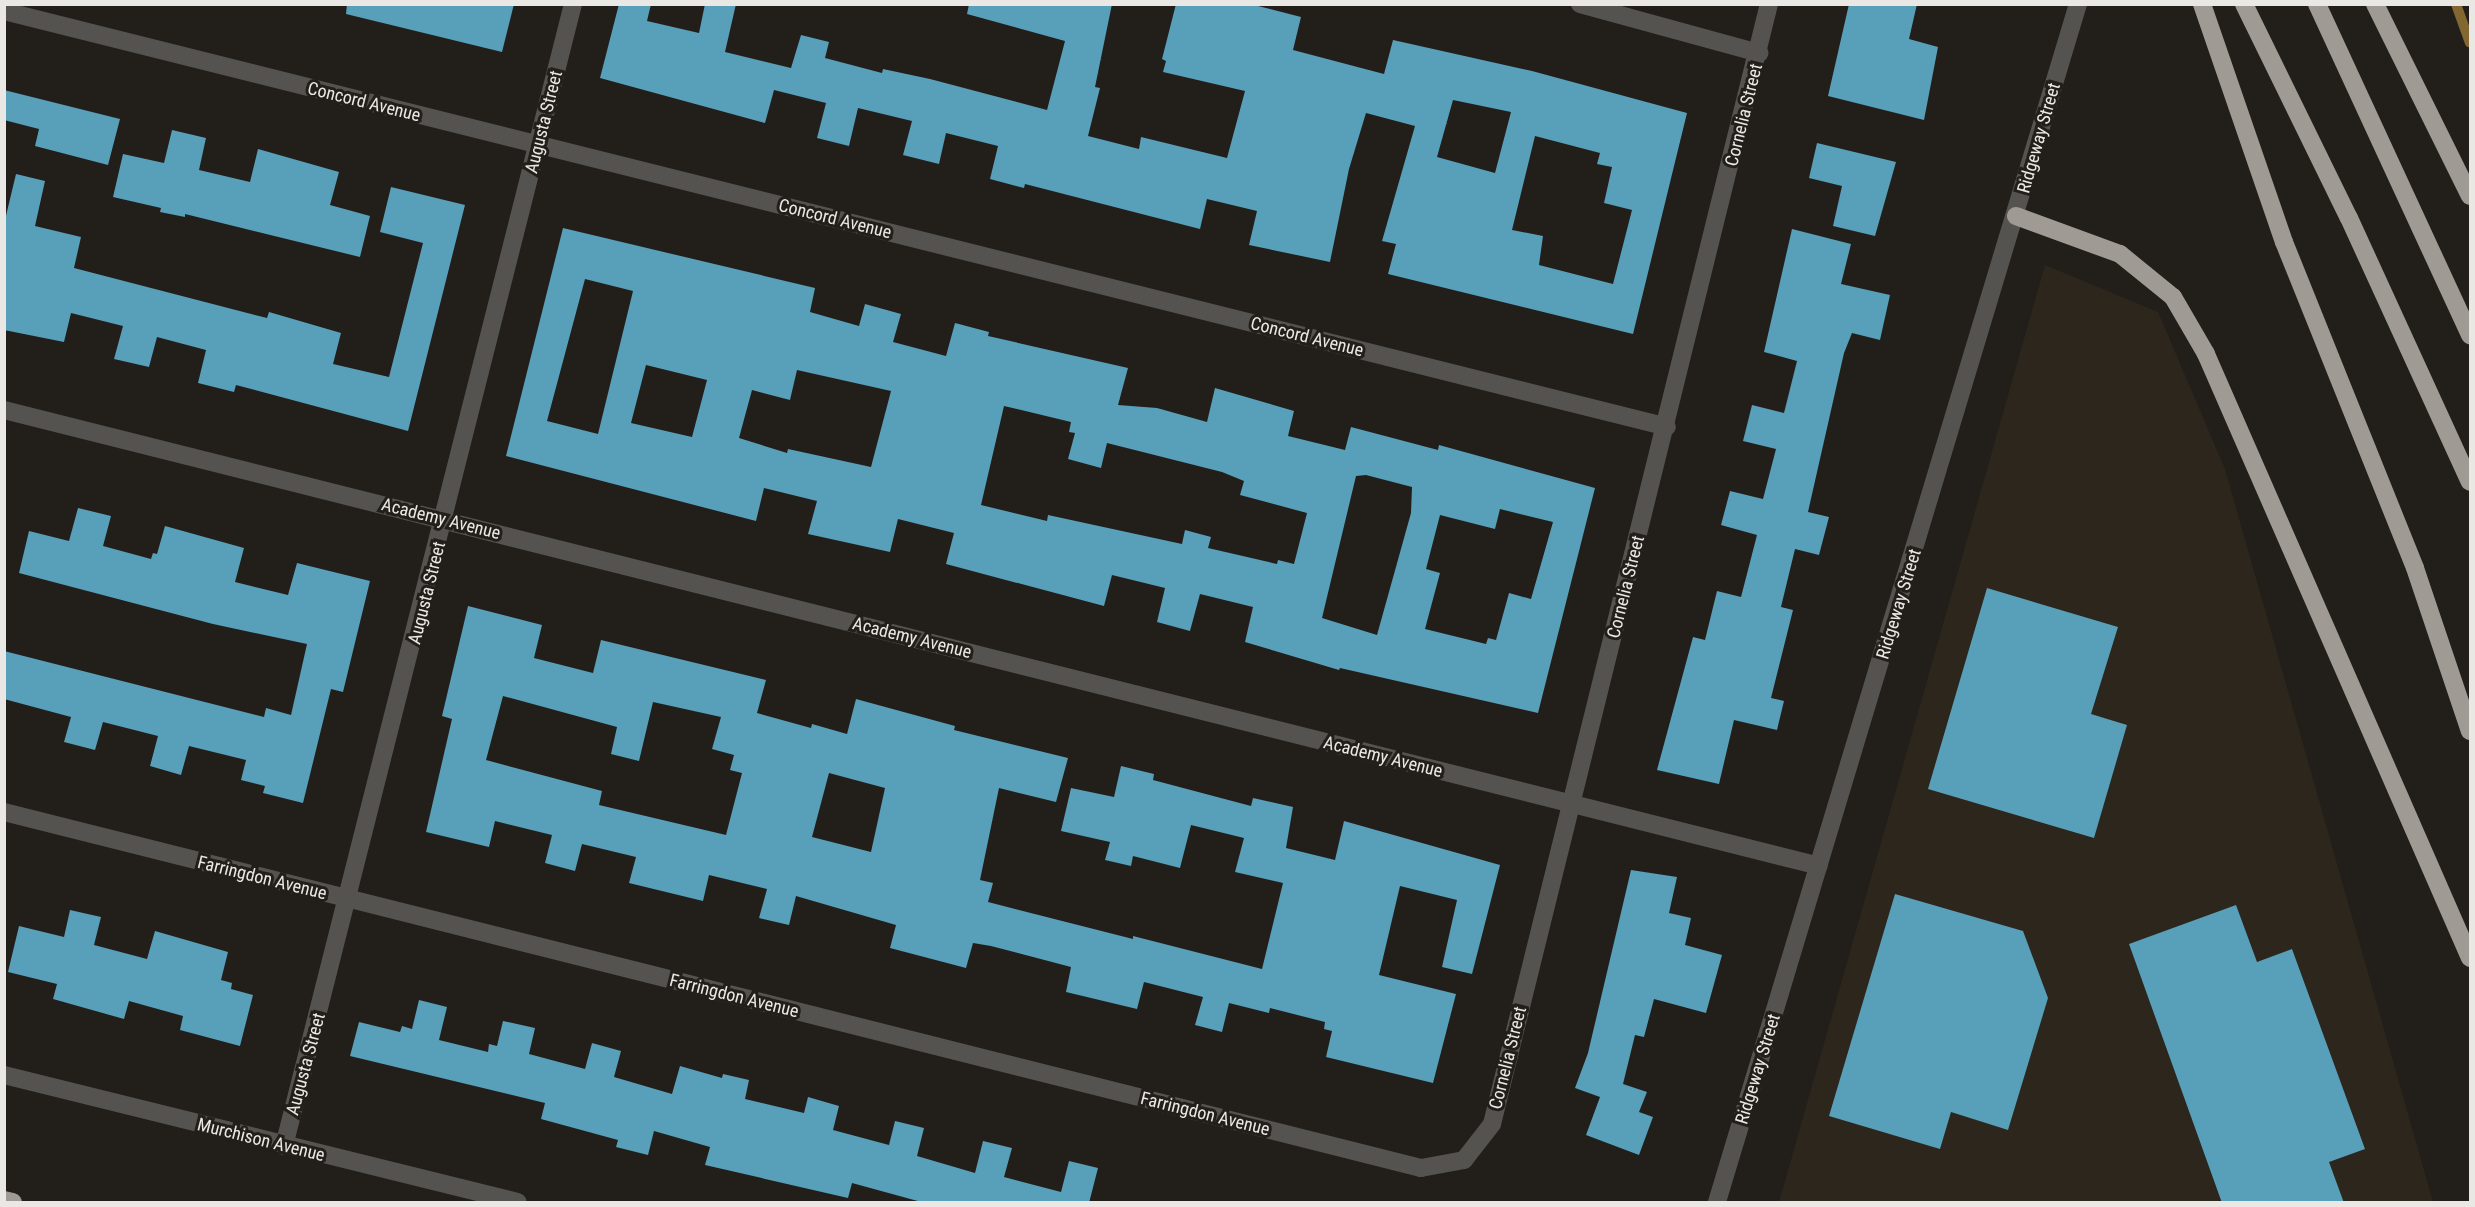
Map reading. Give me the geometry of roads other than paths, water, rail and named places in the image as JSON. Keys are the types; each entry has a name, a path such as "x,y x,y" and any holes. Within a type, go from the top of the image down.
{"highway":[{"path":"2202,4 2284,242 2415,568 2470,731"},
{"path":"2244,4 2349,218 2470,482"},
{"path":"2317,4 2470,335"},
{"path":"2374,4 2470,196"},
{"path":"2016,216 2120,254 2174,297 2206,354 2470,958"},
{"path":"4,1200 13,1203"}],"street":[{"name":"Augusta Street","path":"284,1146 349,900 573,4"},
{"path":"1580,4 1760,53"},
{"name":"Cornelia Street","path":"1464,1160 1492,1124 1760,53 1769,4"},
{"name":"Ridgeway Street","path":"1717,1203 2078,4"},
{"name":"Concord Avenue","path":"4,11 1667,427"},
{"name":"Academy Avenue","path":"4,410 1819,866"},
{"name":"Farringdon Avenue","path":"4,812 1421,1168 1464,1160"},
{"name":"Murchison Avenue","path":"4,1075 518,1203"}],"waterway":[{"path":"2456,4 2470,43"}]}
